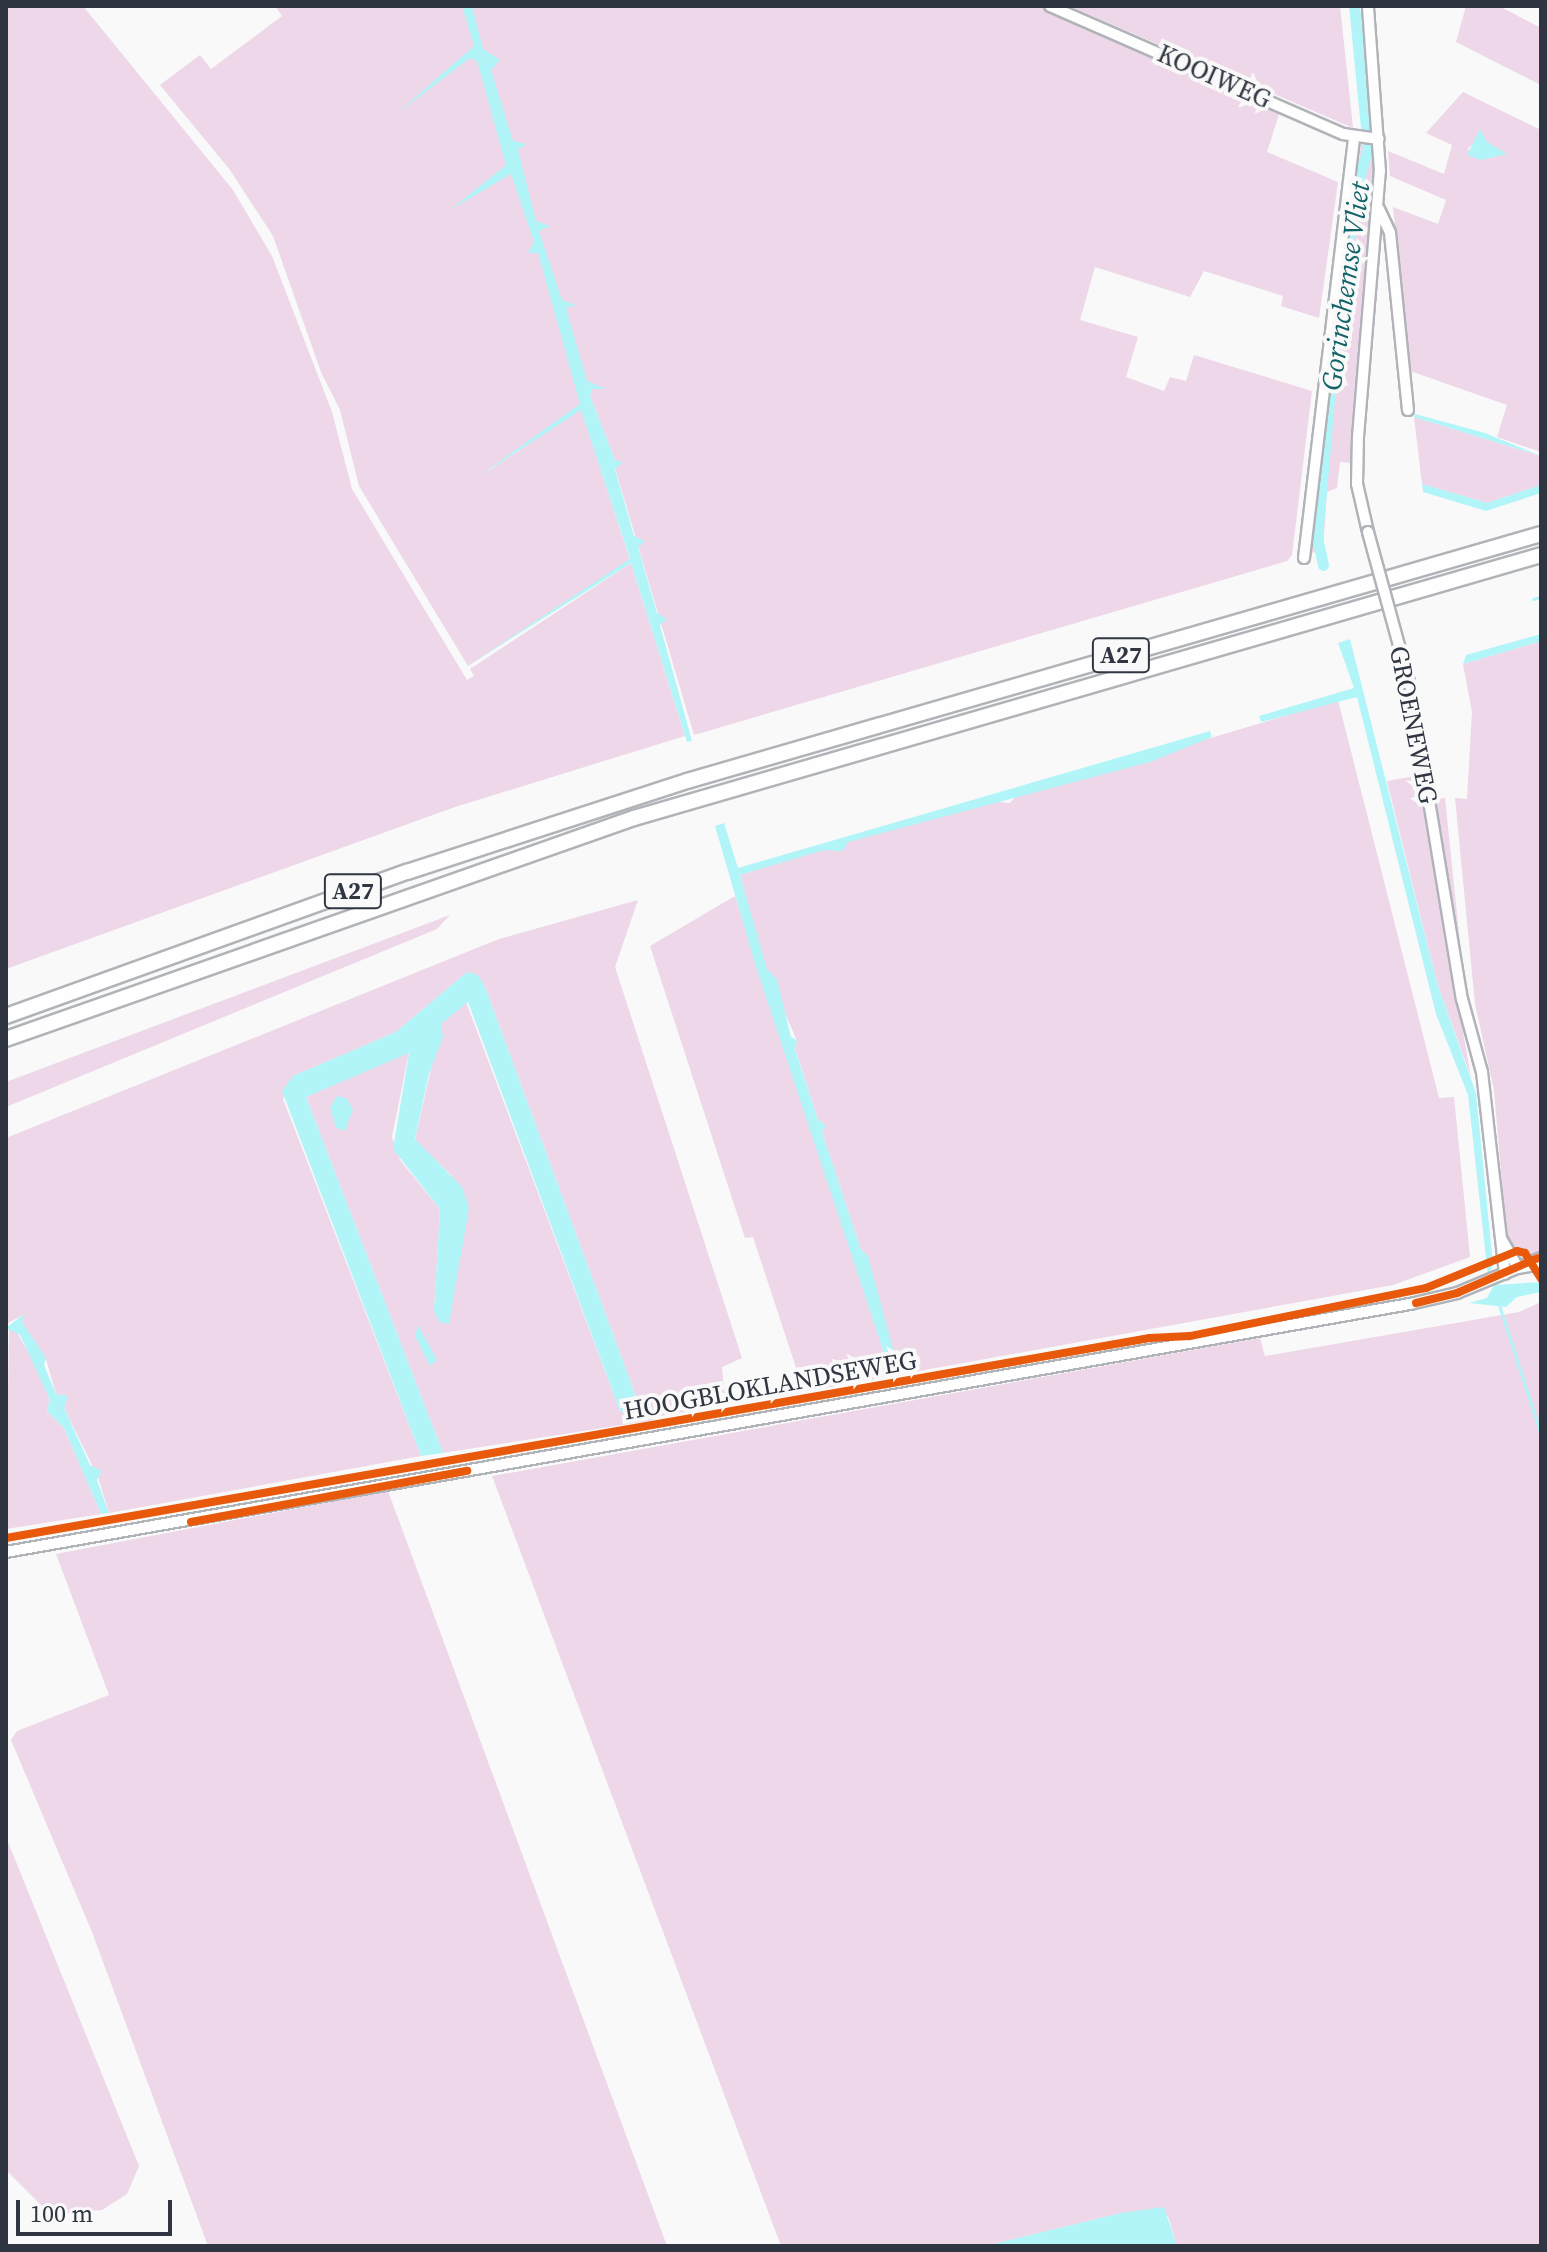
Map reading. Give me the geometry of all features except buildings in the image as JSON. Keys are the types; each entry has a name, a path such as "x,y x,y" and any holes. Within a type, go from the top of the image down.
{"highway":[{"name":"A27","path":"6,1016 394,876 687,781 1541,534"},
{"name":"A27","path":"6,1039 634,818 1541,555"}],"street":[{"name":"KOOIWEG","path":"1050,6 1368,139"},
{"name":"GROENEWEG","path":"1304,558 1368,139 1368,6"},
{"name":"GROENEWEG","path":"1368,139 1379,209 1358,437 1357,484 1410,686 1462,999 1482,1072 1502,1240 1502,1275"},
{"name":"GROENEWEG","path":"1379,209 1390,233 1408,410"},
{"name":"GROENEWEG","path":"1502,1240 1518,1268"},
{"name":"HOOGBLOKLANDSEWEG","path":"6,1552 1410,1304 1485,1283 1541,1261"}],"shaded area":[{"path":"6,6 83,6 233,190 272,256 332,412 352,489 467,680 474,676 470,669 631,563 685,736 455,807 6,969"},
{"path":"275,6 1046,6 1281,108 1267,152 1338,182 1319,318 1281,306 1283,296 1204,271 1190,297 1095,267 1080,320 1138,337 1126,377 1164,391 1170,377 1186,381 1194,355 1312,391 1292,555 1287,561 694,735 615,468 622,463 615,460 590,396 592,388 599,389 582,383 587,400 479,477 581,409 630,560 468,666 359,486 340,410 321,372 273,236 230,170 160,85 200,55 211,69 282,16"},
{"path":"1069,6 1340,6 1353,128"},
{"path":"1466,6 1499,6 1541,28 1541,85 1456,42"},
{"path":"1463,92 1541,130 1541,452 1497,437 1507,405 1410,371 1393,207 1438,224 1446,200 1390,176 1388,151 1444,174 1452,145 1426,133","holes":["1479,130 1487,142 1505,154 1490,158 1467,149 1477,141"]},
{"path":"1361,144 1376,149 1375,183 1350,463 1340,462 1337,488 1327,492 1323,550 1308,554"},
{"path":"1414,417 1541,456 1541,485 1487,503 1422,484"},
{"path":"1541,641 1541,1252 1530,1255 1510,1245 1506,1229 1494,1090 1475,1004 1455,798 1467,799 1472,712 1463,664"},
{"path":"1338,700 1439,1098 1454,1097 1470,1257 1393,1285 804,1392 753,1237 745,1238 650,946 735,896 887,1362 868,1256 861,1250 822,1132 825,1125 818,1120 795,1048 797,1041 766,969 740,875 824,849 843,851 847,842 991,801 1010,803 1018,794 1150,762 1167,751"},
{"path":"1420,775 1471,1077 1437,983 1387,781"},
{"path":"1445,798 1464,982 1434,799"},
{"path":"638,900 615,967 742,1358 722,1367 724,1389 738,1403 654,1417 638,1402 485,987 467,972 396,1032 293,1076 283,1099 421,1456 109,1513 98,1477 64,1408 67,1396 56,1394 46,1359 22,1322 23,1315 6,1324 6,1138 499,939"},
{"path":"450,915 437,929 6,1107 6,1082"},
{"path":"466,1002 620,1411 654,1420 443,1453 306,1097 409,1052 392,1137 400,1160 440,1209 434,1311 452,1176 415,1140 441,1024"},
{"path":"1541,1302 1541,2246 1177,2246 1168,2216 1121,2213 985,2246 781,2246 492,1476 1260,1338 1265,1356 1519,1312"},
{"path":"9,1327 15,1329 32,1359 50,1400 47,1411 64,1428 101,1514 6,1529"},
{"path":"388,1491 667,2246 208,2246 92,1932 11,1740 17,1731 109,1695 56,1554"},
{"path":"6,1837 139,2166 127,2194 102,2210 59,2214 44,2208 6,2170"}],"water":[{"path":"462,6 472,6 483,49 500,60 491,70 513,141 526,144 518,150 536,221 550,226 539,231 562,300 576,305 566,308 587,381 606,389 592,389 590,396 615,460 623,462 615,469 634,536 645,541 638,547 657,613 667,619 660,625 692,741 687,742 631,563 466,667 630,559 581,410 478,477 580,404 538,253 528,253 534,242 511,174 450,210 506,165 477,61 470,58 395,115 474,46"},
{"path":"1480,129 1487,142 1507,154 1481,160 1467,155"},
{"path":"1415,414 1485,433 1541,456 1414,417"},
{"path":"1422,484 1487,503 1541,485 1541,493 1486,511 1423,492"},
{"path":"1541,634 1541,641 1463,664 1466,655"},
{"path":"1350,639 1437,983 1476,1093 1493,1265 1488,1276 1468,1095 1436,1014 1357,697 1261,722 1259,716 1354,688 1338,643"},
{"path":"1210,731 1212,737 1150,762 848,842 843,851 824,850 740,875 767,969 777,979 791,1037 797,1040 795,1049 818,1120 826,1125 822,1132 861,1250 868,1256 896,1360 887,1362 756,967 715,826 724,823 738,868"},
{"path":"467,972 478,975 485,987 638,1402 654,1412 654,1420 620,1411 468,1002 441,1024 443,1037 429,1074 415,1139 462,1187 469,1208 449,1324 439,1322 434,1311 440,1209 393,1149 409,1053 306,1097 443,1453 421,1456 282,1091 293,1076 396,1032"},
{"path":"337,1096 346,1098 353,1109 345,1131 336,1128 330,1108"},
{"path":"1541,1282 1541,1292 1517,1297 1506,1307 1469,1303 1487,1298 1494,1285"},
{"path":"24,1314 22,1322 46,1358 44,1365 56,1394 68,1396 64,1408 90,1465 102,1471 97,1480 109,1513 101,1514 64,1428 47,1411 50,1400 20,1335 6,1328"},
{"path":"418,1325 437,1360 430,1366 415,1336"},
{"path":"1164,2207 1177,2246 985,2246 1121,2213"}],"waterway":[{"name":"Gorinchemse Vliet","path":"1340,295 1356,188 1368,148 1354,6"},
{"name":"Gorinchemse Vliet","path":"1323,565 1317,537 1335,332"},
{"path":"1533,599 1541,597"},
{"path":"1499,1305 1541,1435"}],"cycle path":[{"path":"6,1538 1150,1338 1190,1336 1426,1288 1517,1251 1525,1253 1541,1279"},
{"path":"1416,1303 1457,1293 1538,1258"},
{"path":"191,1522 467,1471"}]}
